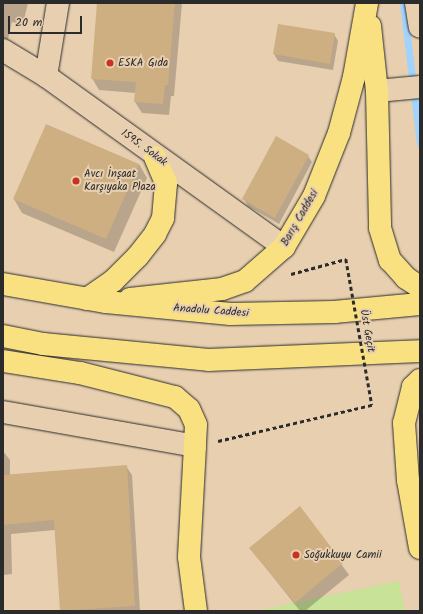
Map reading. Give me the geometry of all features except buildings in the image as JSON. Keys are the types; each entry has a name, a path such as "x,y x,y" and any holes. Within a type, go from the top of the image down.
{"main road":[{"name":"Barış Caddesi","path":"367,3 377,91 380,228 390,260 406,278 420,287"},
{"name":"Barış Caddesi","path":"96,301 222,289 245,281 284,247 314,196 339,132 354,77 367,3"},
{"path":"96,301 113,281 138,256 155,234 163,218 166,183 154,157"},
{"name":"Anadolu Caddesi","path":"3,284 96,301 230,314 334,312 420,304"},
{"path":"3,336 43,344 208,360 420,351"},
{"path":"3,361 80,373 175,397 189,409 196,425 189,556 196,611"},
{"path":"420,380 413,387 404,423 408,480 420,548"}],"street":[{"path":"46,76 58,3"},
{"path":"416,3 420,27"},
{"name":"1595. Sokak","path":"3,50 46,76 154,157 284,247"},
{"path":"377,91 420,87"},
{"path":"3,412 195,446"}],"path":[{"name":"Üst Geçit","path":"195,446 372,405 346,259 284,276"}],"green space":[{"path":"399,581 405,611 255,611"}],"waterway":[{"path":"403,3 420,144"}],"place":[{"name":"ESKA Gıda","path":"110,63"},
{"name":"Avcı İnşaat Karşıyaka Plaza","path":"76,181"},
{"name":"Soğukkuyu Camii","path":"296,555"}]}
